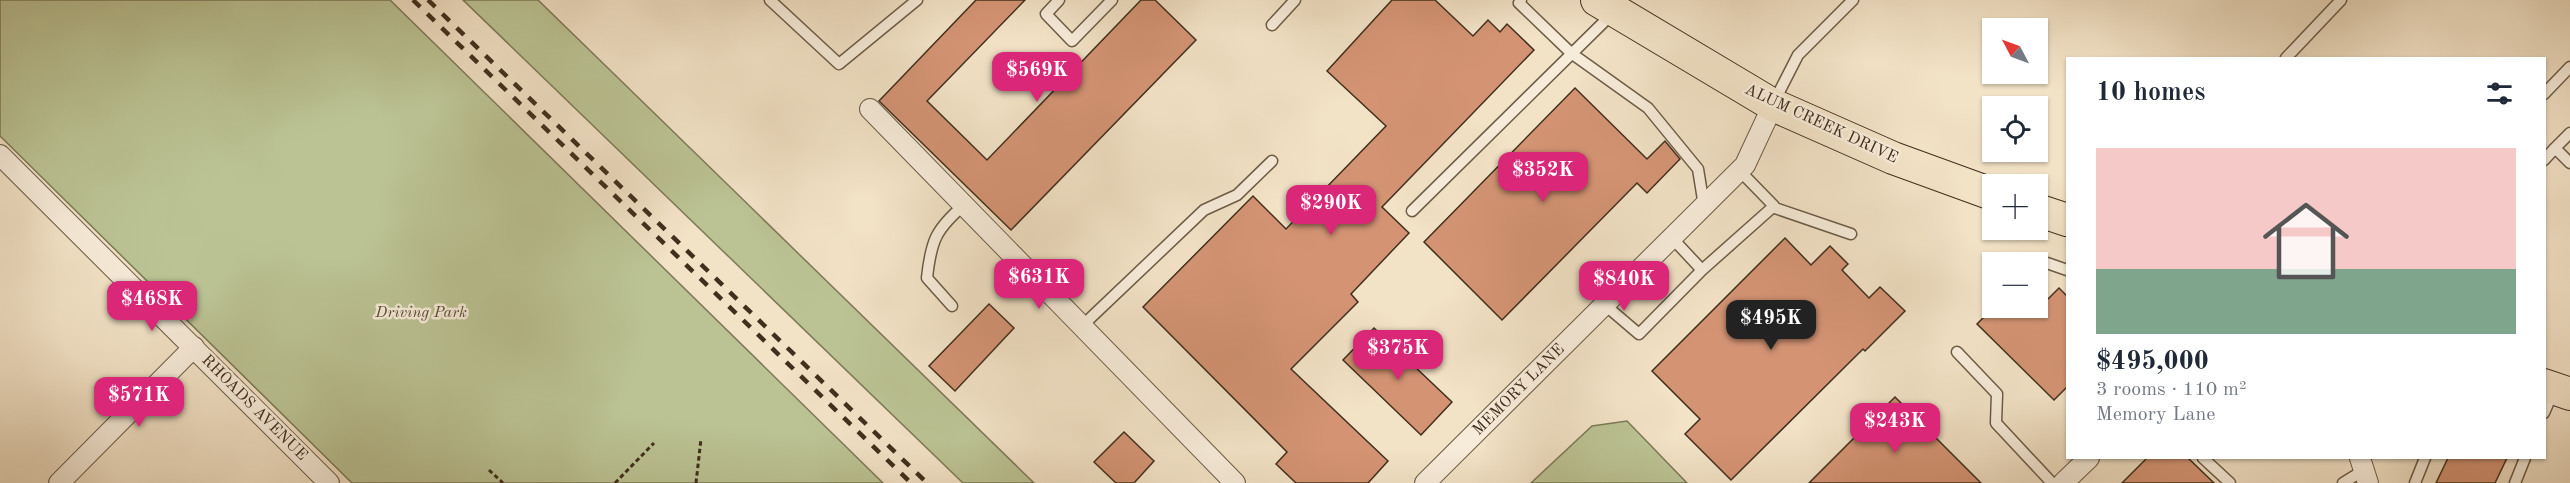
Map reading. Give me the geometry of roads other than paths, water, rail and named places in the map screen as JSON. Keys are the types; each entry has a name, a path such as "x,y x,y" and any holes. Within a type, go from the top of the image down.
{"main road":[{"name":"ALUM CREEK DRIVE","path":"1606,6 1773,105 1893,159 1982,190"},
{"path":"2048,214 2066,220"}],"street":[{"name":"MEMORY LANE","path":"1425,483 1740,171 1773,105"},
{"path":"870,109 1235,483"},
{"name":"RHOADS AVENUE","path":"0,155 329,483"},
{"path":"58,483 194,347"},
{"path":"2063,483 2088,459"}],"lane":[{"path":"770,0 839,64 917,0"},
{"path":"1059,0 1046,14 1072,41 1112,0"},
{"path":"1272,25 1295,0"},
{"path":"1521,0 1519,3 1571,53 1630,95 1655,116 1698,169 1704,206"},
{"path":"1773,105 1798,55 1853,0"},
{"path":"2287,57 2342,0"},
{"path":"1412,211 1571,53 1606,6"},
{"path":"2546,92 2570,67"},
{"path":"2546,158 2570,133"},
{"path":"2555,148 2570,163"},
{"path":"1081,327 1204,210 1237,195 1272,161"},
{"path":"1740,171 1772,207 1851,234"},
{"path":"952,306 927,278 930,248 944,222 965,204"},
{"path":"1605,305 1639,334 1702,270 1772,207"},
{"path":"1672,238 1702,270"},
{"path":"2048,263 2066,270"},
{"path":"1957,352 1997,394 1996,423 2052,483"},
{"path":"2204,459 2230,483"},
{"path":"2415,483 2425,459"},
{"path":"2515,483 2525,459"},
{"path":"2343,483 2364,470"}],"railway":[{"path":"413,0 911,483"},
{"path":"428,0 927,483"}],"park label":[{"name":"Driving Park","path":"421,313"}]}
